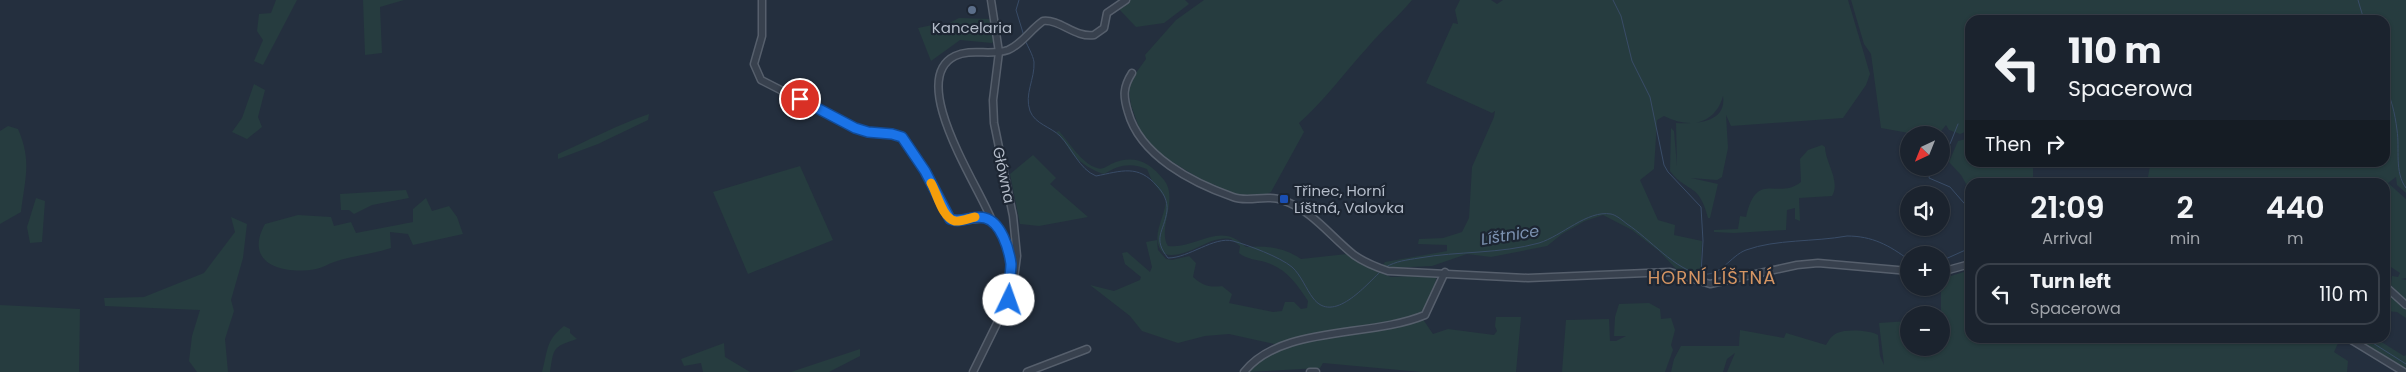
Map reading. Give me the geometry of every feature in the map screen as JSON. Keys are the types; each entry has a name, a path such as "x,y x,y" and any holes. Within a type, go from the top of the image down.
{"street":[{"path":"762,0 762,36 754,64 760,80 855,128 902,137 925,171 950,219 958,221 978,217 992,221"},
{"name":"Główna","path":"975,371 1013,286 1016,256 1012,216 994,123 994,100 999,52 991,0"},
{"path":"1013,286 1010,281 1010,256 1001,234 992,221 954,147 937,85 940,73 954,56 965,52 999,52 1009,50 1039,24 1049,20 1078,34 1094,35 1104,28 1107,13 1126,0"},
{"path":"1132,73 1124,89 1127,109 1137,134 1154,155 1196,180 1235,198 1281,199 1318,220 1354,254 1371,265 1388,271 1445,272 1528,278 1670,272 1710,284 1797,265 1818,264 1900,270"},
{"path":"1950,270 1965,265"},
{"path":"1244,372 1268,352 1295,340 1382,328 1424,315 1445,272"},
{"path":"2390,291 2406,305"},
{"path":"2356,343 2403,372"},
{"path":"1027,372 1087,349"},
{"path":"1310,372 1316,372"}],"green space":[{"path":"276,0 297,0 263,65 254,61 263,40 257,31 259,14 271,13"},
{"path":"363,0 404,0 380,7 382,53 365,55"},
{"path":"1130,0 1185,0 1189,4 1164,23 1136,27 1119,9"},
{"path":"1204,0 1412,0 1372,42 1317,106 1299,123 1304,132 1271,192 1261,196 1250,197 1229,194 1228,191 1216,187 1214,184 1209,184 1154,151 1141,133 1131,105 1129,91 1133,77 1146,59 1145,55 1176,20"},
{"path":"1460,0 1491,0 1497,4 1503,0 1848,0 1870,74 1866,85 1843,118 1731,126 1726,115 1728,148 1722,177 1717,180 1691,178 1718,184 1710,218 1708,218 1705,207 1697,193 1682,183 1670,171 1671,128 1674,131 1677,166 1676,123 1691,123 1673,120 1664,116 1657,120 1654,169 1640,180 1658,220 1675,225 1674,235 1702,241 1700,278 1680,273 1660,252 1632,230 1603,215 1585,221 1562,234 1547,246 1491,257 1467,254 1432,266 1390,268 1383,265 1385,262 1447,251 1447,245 1418,244 1419,239 1443,238 1462,232 1469,218 1472,167 1495,111 1492,113 1426,83 1453,23 1458,24 1455,10","holes":["1723,96 1723,105 1720,112 1715,117 1700,122 1714,113"]},
{"path":"1851,0 2406,0 2406,193 2397,185 2396,177 2390,182 2390,178 2148,178 2150,167 2390,167 2390,15 1965,15 1965,132 1960,134 1950,130 1950,126 1946,125 1900,126 1900,131 1881,128 1871,54 1864,44"},
{"path":"959,18 989,19 995,40 992,43 960,40 931,61 918,28 937,24 938,29"},
{"path":"254,84 265,90 258,117 262,127 247,139 232,132 242,118"},
{"path":"649,114 648,120 598,144 558,159 558,154"},
{"path":"8,126 18,129 22,140 26,161 26,180 21,212 0,224 0,131"},
{"path":"1059,131 1091,166 1099,169 1119,161 1133,160 1146,164 1158,173 1168,188 1169,205 1165,239 1168,246 1178,246 1207,238 1226,236 1236,239 1246,247 1261,246 1275,248 1301,259 1347,254 1373,270 1391,277 1436,275 1431,296 1420,315 1433,334 1448,329 1494,335 1497,331 1495,326 1496,317 1521,317 1516,372 1421,372 1323,363 1320,368 1247,372 1252,365 1284,346 1229,334 1205,336 1178,343 1142,331 1130,316 1090,285 1114,291 1140,280 1141,277 1125,264 1122,253 1127,252 1150,272 1152,267 1146,242 1157,240 1158,250 1166,259 1172,260 1189,256 1196,263 1193,277 1206,285 1213,287 1222,286 1232,294 1229,303 1273,312 1282,311 1285,302 1294,302 1301,309 1307,308 1308,301 1285,272 1265,262 1242,255 1239,253 1240,246 1231,239 1214,240 1182,254 1164,254 1159,248 1158,234 1166,199 1152,181 1147,169 1130,165 1114,168 1104,174 1096,171 1083,164 1073,155 1056,132"},
{"path":"1965,139 1965,167 2033,167 2033,178 1965,178 1965,182 1950,163 1958,141"},
{"path":"1822,145 1825,147 1834,178 1835,184 1832,196 1799,198 1800,221 1795,219 1795,208 1787,210 1786,230 1734,233 1714,232 1714,230 1738,229 1740,216 1746,217 1751,202 1756,194 1762,190 1784,189 1801,182 1800,159 1808,150"},
{"path":"1033,155 1056,178 1050,184 1088,217 1039,226 1020,224 1010,174"},
{"path":"800,166 833,240 748,274 713,192"},
{"path":"2390,185 2406,199 2406,278 2401,279 2406,280 2406,301 2391,285 2392,276 2398,277 2400,273 2390,266"},
{"path":"406,190 409,198 372,205 354,214 349,210 341,210 340,194"},
{"path":"36,198 45,201 42,242 30,243 27,227"},
{"path":"426,198 432,211 449,206 457,217 463,234 413,245 408,234 390,232 391,248 341,260 318,268 303,270 280,268 270,264 263,257 259,249 260,238 265,224 298,215 331,217 334,226 351,222 356,233 413,222 413,209"},
{"path":"231,217 247,224 243,258 231,300 234,311 225,339 228,372 197,372 189,361 192,336 200,310 105,306 104,298 144,297 204,273 235,232"},
{"path":"1965,272 1965,343 2338,343 2334,352 2348,361 2347,372 1727,372 1735,353 1727,359 1723,372 1671,372 1674,359 1681,346 1739,346 1740,330 1784,338 1786,333 1826,345 1830,338 1837,333 1852,331 1869,332 1878,335 1880,356 1884,365 1879,323 1900,322 1900,356 1950,356 1950,306 1941,306 1941,296 1950,296 1950,276"},
{"path":"2390,293 2406,305 2406,318 2397,312 2390,311"},
{"path":"1649,303 1660,309 1661,319 1671,318 1675,330 1671,345 1673,350 1665,372 1562,372 1566,320 1609,319 1610,341 1616,341 1626,336 1614,336 1615,317 1619,304"},
{"path":"0,305 80,309 79,372 0,372"},
{"path":"564,326 570,329 570,333 577,339 563,344 556,349 552,358 550,372 542,372 550,342"},
{"path":"724,343 725,357 750,372 703,372 701,363 684,366 681,359"},
{"path":"2363,343 2383,343 2404,356 2406,355 2406,368"},
{"path":"860,349 860,356 829,372 791,372"}],"waterway":[{"path":"1019,0 1016,10 1024,36"},
{"name":"Líštnice","path":"1613,0 1621,16 1632,61 1650,97 1664,165 1668,172 1701,207 1703,241 1701,274"},
{"path":"2358,0 2362,15"},
{"path":"1025,40 1034,62 1028,99 1032,115 1060,136 1090,173 1096,176 1122,171 1136,172 1143,174 1157,186 1167,204 1166,218 1160,240 1163,251 1168,258 1184,255 1210,244 1226,240 1233,241 1264,252 1287,263 1298,274 1313,298 1321,305 1330,307 1349,300 1381,271"},
{"path":"2390,99 2398,137 2400,175 2406,188"},
{"path":"1950,144 1958,124"},
{"path":"1929,176 1929,178 1950,187 1965,204"},
{"name":"Líštnice","path":"1386,267 1398,262 1419,258 1524,247 1548,240 1584,220 1602,214 1611,214 1617,217 1672,261 1692,272 1701,274 1708,274 1720,269 1746,250 1783,242 1856,236 1880,242 1900,254"},
{"name":"Líštnice","path":"1950,257 1965,250"},
{"name":"Líštnice","path":"2373,343 2406,364"}],"slow traffic":[{"path":"931,183 950,219 958,221 975,217"}],"place":[{"name":"Kancelaria","path":"972,10"},
{"name":"Třinec, Horní Líštná, Valovka","path":"1284,199"}],"district":[{"name":"HORNÍ LÍŠTNÁ","path":"1712,277"}],"route":[{"path":"800,99 855,128 902,137 925,171 950,219 958,221 978,217 992,221 997,226 1010,256 1010,281 1013,286 1009,300"}]}
